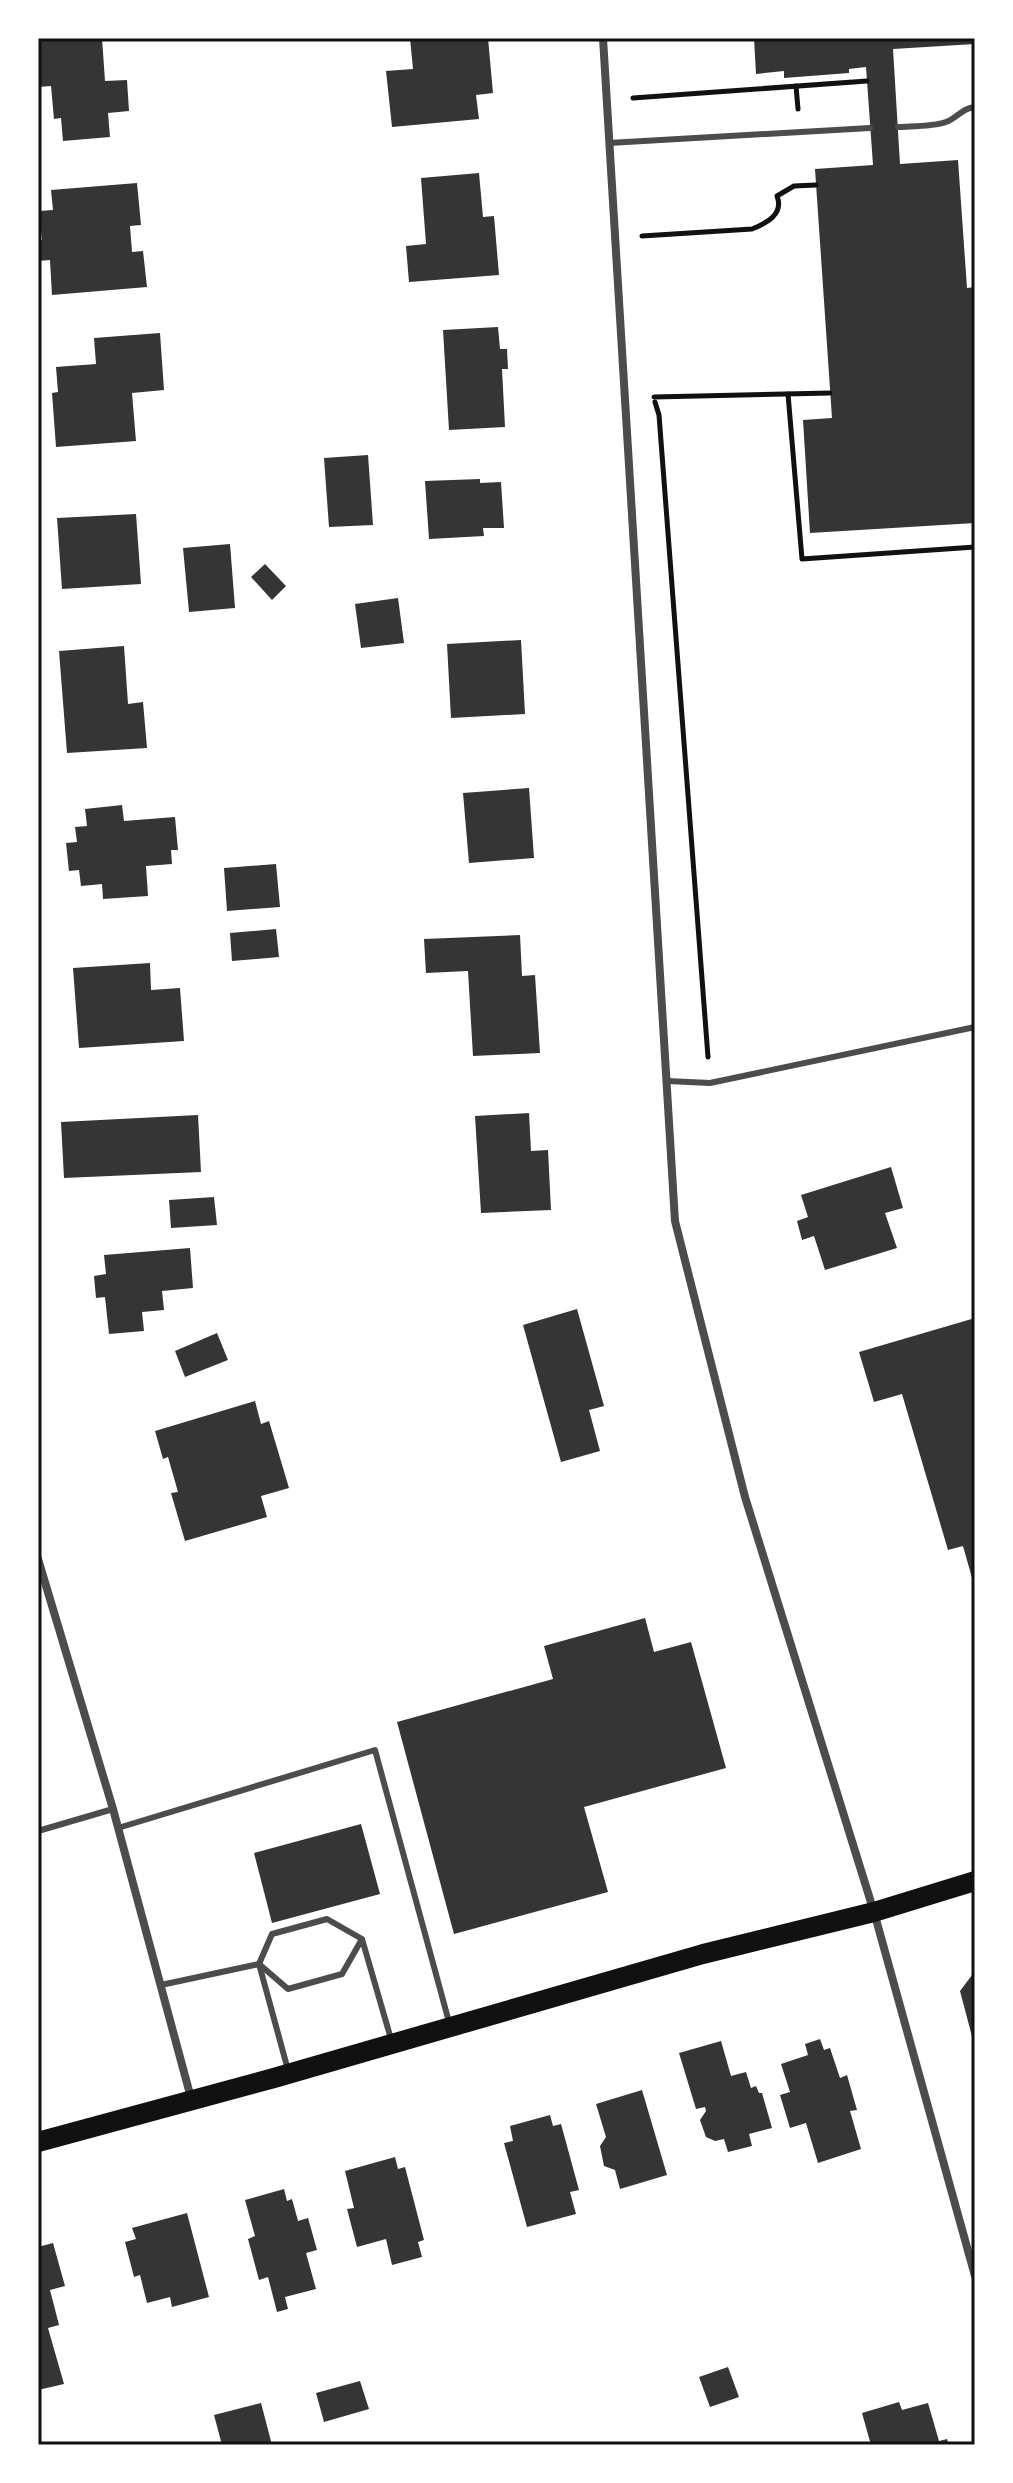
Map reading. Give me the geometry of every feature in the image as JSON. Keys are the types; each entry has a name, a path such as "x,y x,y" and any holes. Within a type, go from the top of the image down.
{"main road":[{"path":"38,2142 703,1954 874,1912 975,1881"}],"street":[{"path":"603,38 675,1221 745,1497 874,1912 975,2276"},
{"path":"38,1559 113,1809 191,2099"}],"lane":[{"path":"898,127 942,124 966,108 975,107"},
{"path":"609,143 870,128"},
{"path":"667,1081 710,1083 975,1027"},
{"path":"118,1828 375,1750 450,2026"},
{"path":"38,1831 113,1809"},
{"path":"289,2073 259,1964 272,1934 327,1919 362,1939 391,2042"},
{"path":"259,1964 288,1989 342,1974 362,1939"},
{"path":"161,1985 259,1964"}],"path":[{"path":"633,98 867,81"},
{"path":"632,83 635,142"},
{"path":"643,251 642,236 752,229 768,222 776,214 780,203 777,196 794,186 816,185"},
{"path":"653,382 659,415 710,1083"},
{"path":"654,397 830,393"},
{"path":"788,394 802,559 975,547"}],"building":[{"path":"102,38 105,81 127,80 129,111 108,113 110,137 63,141 61,118 54,119 51,86 38,87 38,40"},
{"path":"410,38 488,38 493,93 476,95 479,119 392,127 386,71 413,69"},
{"path":"754,38 975,38 975,44 893,49 900,164 958,160 967,288 975,287 975,523 810,533 803,420 832,418 815,169 873,165 866,67 849,69 849,73 784,78 784,71 756,74"},
{"path":"479,173 483,217 494,216 499,275 409,282 406,246 426,244 421,178"},
{"path":"137,183 141,225 130,226 132,252 143,251 147,287 52,295 50,260 38,261 38,240 42,240 39,211 53,210 51,190"},
{"path":"498,327 500,349 507,349 508,369 502,369 505,427 449,430 443,330"},
{"path":"160,333 164,390 132,393 136,441 56,447 52,393 58,392 56,367 96,364 94,338"},
{"path":"368,455 373,525 329,527 324,458"},
{"path":"480,479 480,483 501,482 504,528 483,528 484,536 429,539 425,481"},
{"path":"136,514 141,584 62,589 57,518"},
{"path":"230,544 235,608 189,612 183,548"},
{"path":"265,564 286,586 272,600 251,577"},
{"path":"398,598 404,643 361,648 355,604"},
{"path":"521,640 525,714 451,718 447,644"},
{"path":"124,646 128,704 143,702 147,748 67,753 59,651"},
{"path":"529,788 534,858 469,863 463,793"},
{"path":"122,805 124,821 175,817 178,850 171,850 172,864 146,866 148,896 103,899 102,884 81,886 79,870 69,871 66,843 77,842 75,827 87,826 85,809"},
{"path":"276,864 280,907 227,911 224,868"},
{"path":"276,929 279,957 232,961 230,933"},
{"path":"520,935 522,976 535,975 540,1053 473,1056 468,971 426,973 424,939"},
{"path":"150,963 151,990 180,988 184,1041 79,1048 73,968"},
{"path":"529,1113 531,1151 548,1150 551,1210 481,1213 475,1116"},
{"path":"198,1115 201,1172 64,1178 61,1122"},
{"path":"891,1167 903,1208 885,1213 897,1248 825,1270 814,1236 802,1240 797,1221 808,1217 801,1195"},
{"path":"214,1197 217,1225 171,1228 169,1200"},
{"path":"190,1248 193,1288 162,1291 164,1310 142,1312 144,1331 109,1334 105,1297 96,1298 94,1276 106,1274 104,1255"},
{"path":"577,1309 604,1406 589,1410 600,1451 561,1462 523,1325"},
{"path":"975,1318 974,1585 963,1546 948,1550 902,1394 874,1402 859,1352"},
{"path":"217,1333 228,1360 185,1377 175,1351"},
{"path":"255,1401 261,1424 269,1421 289,1488 261,1496 267,1517 185,1541 171,1493 178,1492 168,1457 163,1459 155,1431"},
{"path":"645,1618 654,1652 691,1642 726,1768 584,1807 608,1892 454,1934 397,1722 553,1679 544,1646"},
{"path":"361,1824 380,1894 272,1923 254,1853"},
{"path":"975,1971 975,2044 974,2044 960,1991"},
{"path":"820,2039 824,2050 830,2048 840,2078 847,2075 857,2110 850,2111 861,2149 818,2163 806,2123 790,2128 780,2095 790,2092 781,2064 808,2055 805,2044"},
{"path":"721,2041 731,2076 746,2072 751,2088 756,2086 762,2093 772,2128 749,2134 752,2146 728,2152 724,2139 715,2141 706,2137 700,2120 705,2107 696,2109 679,2053"},
{"path":"642,2090 667,2175 620,2189 615,2170 604,2166 600,2146 606,2137 596,2104"},
{"path":"550,2115 553,2126 561,2124 579,2190 570,2192 576,2214 527,2227 504,2143 513,2141 510,2126"},
{"path":"395,2157 398,2169 405,2167 424,2240 418,2242 422,2257 392,2265 386,2239 357,2247 347,2209 354,2208 345,2171"},
{"path":"284,2189 287,2201 292,2199 298,2221 308,2218 317,2250 306,2253 316,2289 285,2297 288,2309 277,2312 268,2277 259,2280 248,2239 255,2236 245,2200"},
{"path":"187,2213 209,2297 172,2307 170,2297 147,2303 140,2275 134,2277 125,2242 136,2239 132,2228"},
{"path":"53,2243 65,2286 50,2290 59,2325 48,2328 64,2384 38,2390 38,2247"},
{"path":"728,2367 739,2397 710,2407 699,2377"},
{"path":"360,2381 369,2409 324,2422 316,2393"},
{"path":"899,2402 902,2410 928,2403 939,2441 947,2439 949,2445 871,2445 862,2413"},
{"path":"261,2403 272,2445 222,2445 214,2415"}]}
